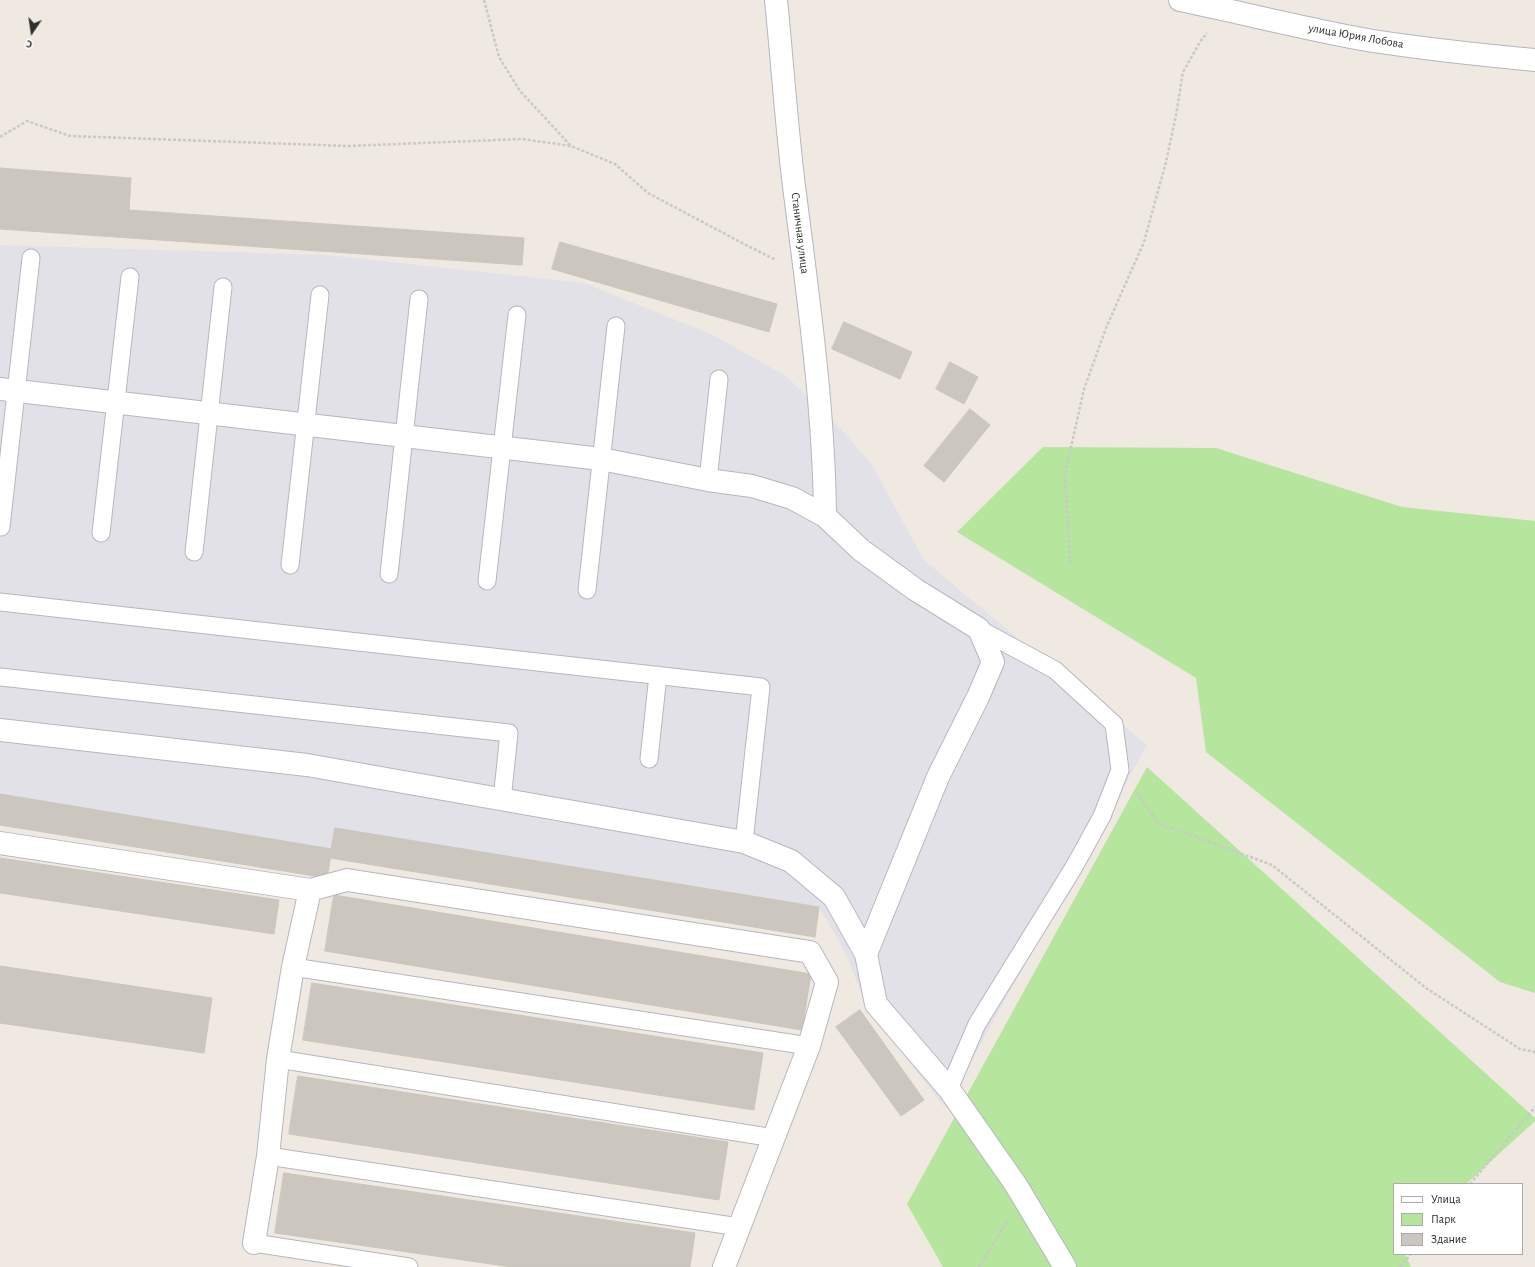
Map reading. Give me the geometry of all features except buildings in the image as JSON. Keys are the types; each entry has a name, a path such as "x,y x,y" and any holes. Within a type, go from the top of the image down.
{"street":[{"name":"Станичная улица","path":"776,0 793,176 806,274 825,466 825,516"},
{"name":"улица Юрия Лобова","path":"1180,0 1226,5 1276,21 1372,41 1473,54 1535,60"},
{"path":"8,389 601,458 708,480 752,486 792,498 825,516 862,550 886,568 916,590 979,629 993,662 978,697 938,776 866,954"},
{"path":"0,730 307,765 744,842 792,860 834,897 866,954 876,1004 949,1089 1021,1194 1065,1267"},
{"path":"0,843 310,890 347,880 810,952 827,982 809,1046 724,1267"},
{"path":"254,1243 268,1156 278,1059 293,967 310,890"}],"lane":[{"path":"1,528 8,389 31,258"},
{"path":"101,533 130,277"},
{"path":"194,552 223,287"},
{"path":"290,565 320,295"},
{"path":"389,574 419,299"},
{"path":"488,581 517,315"},
{"path":"587,590 616,326"},
{"path":"708,480 719,379"},
{"path":"0,602 761,687 744,842"},
{"path":"949,1089 977,1024 1074,867 1102,816 1120,770 1114,724 1055,670 979,629"},
{"path":"649,759 658,675"},
{"path":"0,677 509,734 502,800"},
{"path":"293,967 809,1046"},
{"path":"278,1059 774,1138"},
{"path":"268,1156 739,1227"},
{"path":"254,1243 409,1267"}],"path":[{"path":"484,0 499,57 520,91 571,146"},
{"path":"1070,563 1065,474 1084,389 1106,328 1144,242 1172,135 1183,72 1200,42 1226,5"},
{"path":"0,137 27,121 70,136 348,146 522,139 571,146 615,164 648,193 744,244 806,274"},
{"path":"1120,770 1158,823 1272,865 1426,988 1520,1049 1535,1052"},
{"path":"1471,1183 1535,1107"},
{"path":"979,1267 1010,1217 1021,1194"},
{"path":"1400,1267 1410,1255"}],"shaded area":[{"path":"0,245 327,255 584,283 713,335 786,376 841,429 872,465 924,560 1147,745 945,1108 867,1008 846,954 819,907 335,828 332,849 0,794"}],"green space":[{"path":"1043,447 1216,448 1402,507 1535,521 1535,993 1500,982 1206,752 1196,678 957,532"},
{"path":"1147,767 1535,1118 1535,1121 1467,1183 1393,1183 1393,1255 1405,1255 1411,1267 943,1267 907,1204"}]}
